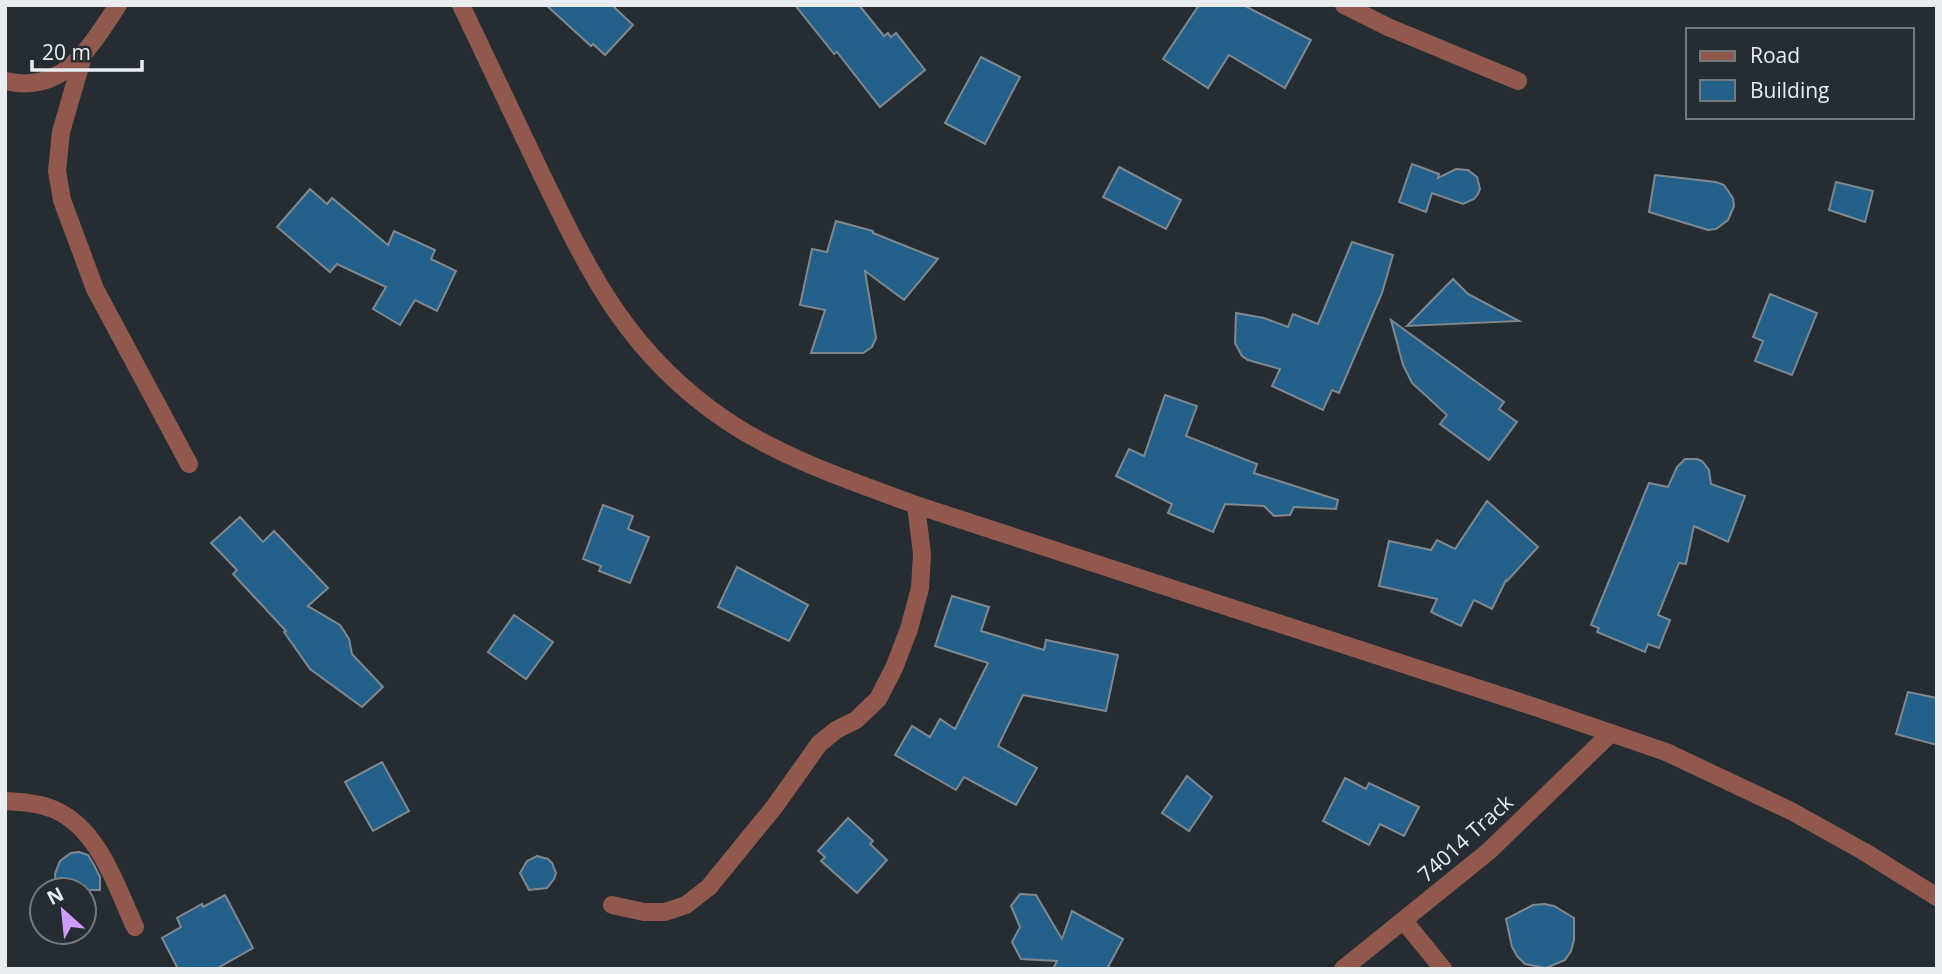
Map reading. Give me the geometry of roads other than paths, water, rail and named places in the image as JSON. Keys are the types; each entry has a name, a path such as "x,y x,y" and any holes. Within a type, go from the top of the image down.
{"street":[{"path":"5,81 22,85 44,81 67,70 83,56 118,5"},
{"path":"461,5 582,258 618,317 651,357 685,390 728,421 826,472 916,505 1666,752 1791,811 1937,897"},
{"path":"1344,5 1388,27 1518,80"},
{"path":"83,56 61,132 57,171 62,200 95,289 189,464"},
{"path":"612,905 644,912 665,912 686,905 694,899 718,877 775,806 819,744 836,730 856,720 878,699 909,629 920,588 922,554 916,505"},
{"name":"74014 Track","path":"1343,969 1489,851 1611,733"},
{"path":"5,801 32,803 70,818 86,834 110,870 135,928"},
{"path":"1404,921 1443,969"}]}
